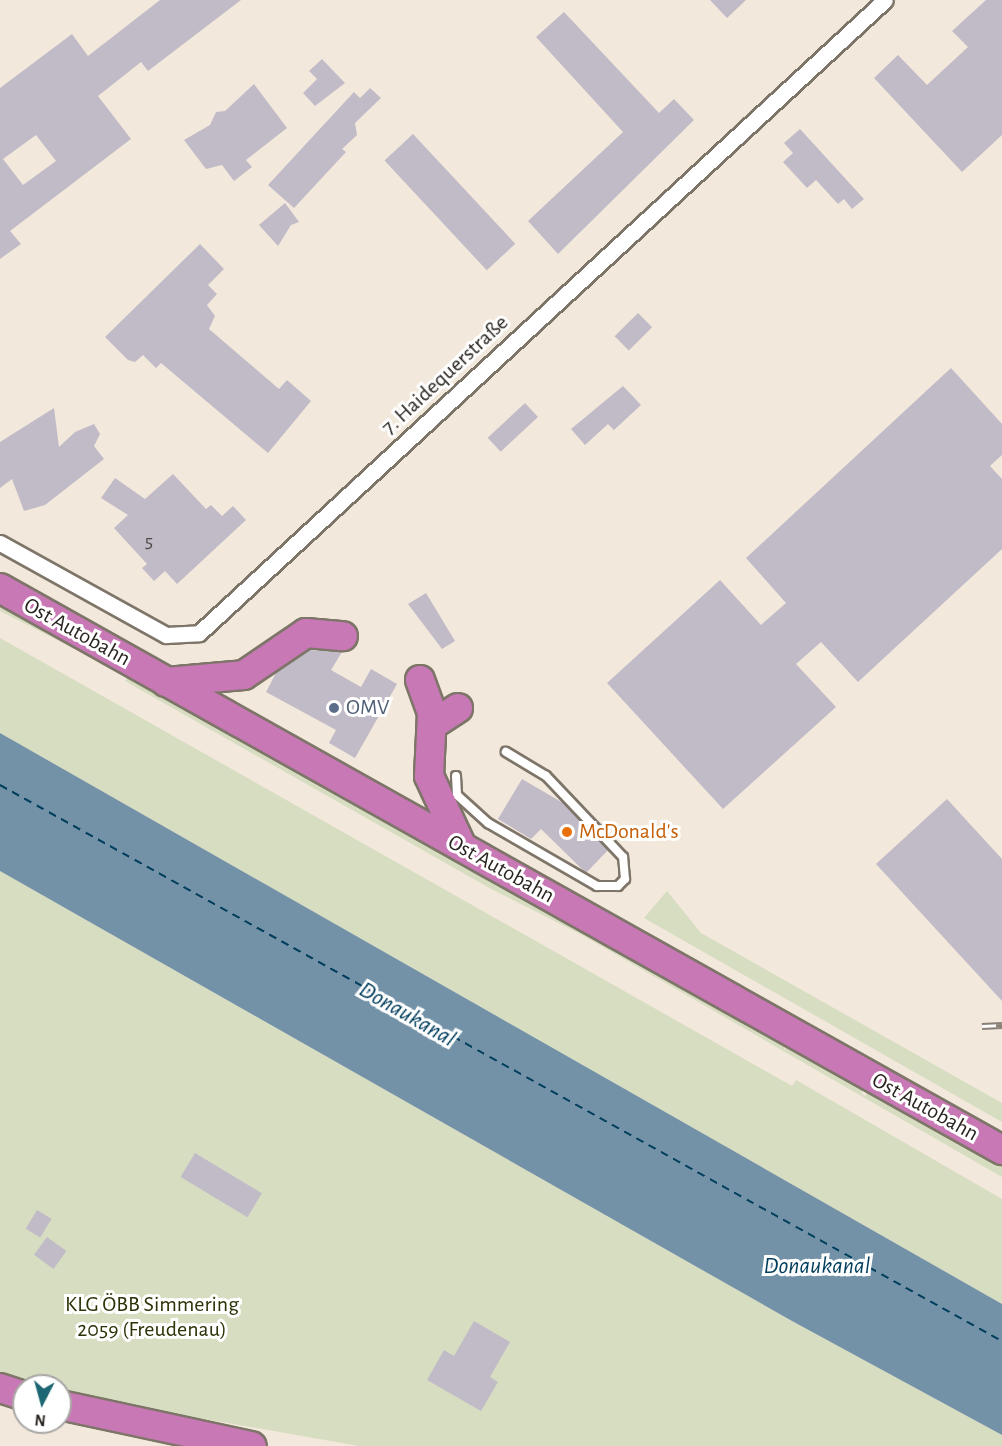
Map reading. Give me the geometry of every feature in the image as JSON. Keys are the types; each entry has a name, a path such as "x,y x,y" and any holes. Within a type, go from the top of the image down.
{"highway":[{"name":"Ost Autobahn","path":"0,588 1002,1150"},
{"path":"166,682 244,675 306,633 343,636"},
{"path":"420,680 432,725 429,776 462,847"},
{"path":"432,725 458,708"},
{"path":"72,1408 252,1446"}],"street":[{"name":"7. Haidequerstraße","path":"0,543 166,635 199,633 885,0"}],"lane":[{"path":"456,776 457,795 488,823 597,886 618,886 625,879 623,857 546,776 506,752"}],"green space":[{"path":"0,604 81,649 81,652 0,611"},
{"path":"0,638 792,1086 796,1080 1002,1199 1002,1304 0,733"},
{"path":"128,677 785,1042 784,1050 789,1045 865,1087 861,1093 865,1096 869,1090 959,1141 956,1146 963,1143 1002,1165 1002,1177 584,936 493,890 125,681"},
{"name":"KLG ÖBB Simmering 2059 (Freudenau)","path":"0,871 792,1321 1002,1435 1002,1446 359,1446 125,1405 72,1391 72,1374 12,1375 0,1372"},
{"path":"667,891 701,933 1002,1103 1002,1122 644,918"}],"water":[{"name":"Donaukanal","path":"0,733 1002,1304 1002,1435 792,1321 0,871"}],"building":[{"path":"160,0 241,0 148,71 141,62 98,96 131,139 10,231 21,244 0,259 0,88 72,34 88,56","holes":["36,135 56,161 23,185 3,159"]},
{"path":"710,0 746,0 727,18"},
{"path":"986,0 1002,0 1002,135 962,172 874,78 898,55 927,85 968,47 952,31"},
{"path":"564,12 659,113 674,99 694,120 558,254 528,221 623,132 536,37"},
{"path":"322,59 345,83 315,106 303,93 317,79 309,71"},
{"path":"254,84 287,128 246,160 252,167 234,181 222,165 206,169 184,140 210,125 216,112 225,111"},
{"path":"370,88 381,98 355,123 357,135 342,149 346,152 294,208 268,185 354,92 360,98"},
{"path":"800,129 864,199 852,209 844,199 838,204 816,180 807,188 783,162 793,153 784,143"},
{"path":"413,134 515,244 487,270 384,161"},
{"path":"285,203 299,222 291,225 278,246 259,225"},
{"path":"200,244 224,269 208,285 217,294 207,305 215,316 209,329 279,389 287,380 311,401 268,453 161,363 156,368 143,355 135,362 128,360 105,337"},
{"path":"638,313 652,327 629,350 615,336"},
{"path":"951,368 1002,424 1002,455 990,466 1002,479 1002,549 858,682 821,642 796,664 836,707 723,809 607,683 720,580 761,625 786,603 746,558"},
{"path":"623,386 641,405 614,430 608,424 585,445 571,429"},
{"path":"525,403 538,417 501,452 488,438"},
{"path":"54,408 59,447 75,432 94,424 100,434 94,446 104,459 45,505 24,511 12,479 0,488 0,442"},
{"path":"173,474 206,509 211,505 222,516 233,506 246,520 177,584 165,571 154,581 142,568 147,564 114,528 128,515 101,498 115,478 145,499"},
{"path":"426,593 455,641 442,649 408,604"},
{"path":"310,650 342,652 331,670 361,687 371,669 397,684 355,758 329,743 336,730 266,692 276,673"},
{"name":"McDonald's","path":"522,779 563,803 608,850 586,873 541,829 531,839 498,819"},
{"path":"947,799 1002,859 1002,1001 876,864"},
{"path":"195,1153 262,1193 247,1217 181,1177"},
{"path":"37,1210 52,1219 40,1238 26,1229"},
{"path":"47,1237 66,1251 53,1269 34,1255"},
{"path":"474,1321 510,1342 490,1377 498,1382 481,1411 427,1380 444,1350 454,1356"}],"ferry route":[{"path":"0,785 1002,1341"}],"railway":[{"path":"982,1026 1002,1025"}],"place":[{"name":"OMV","path":"334,708"},
{"name":"McDonald's","path":"567,832"}]}
